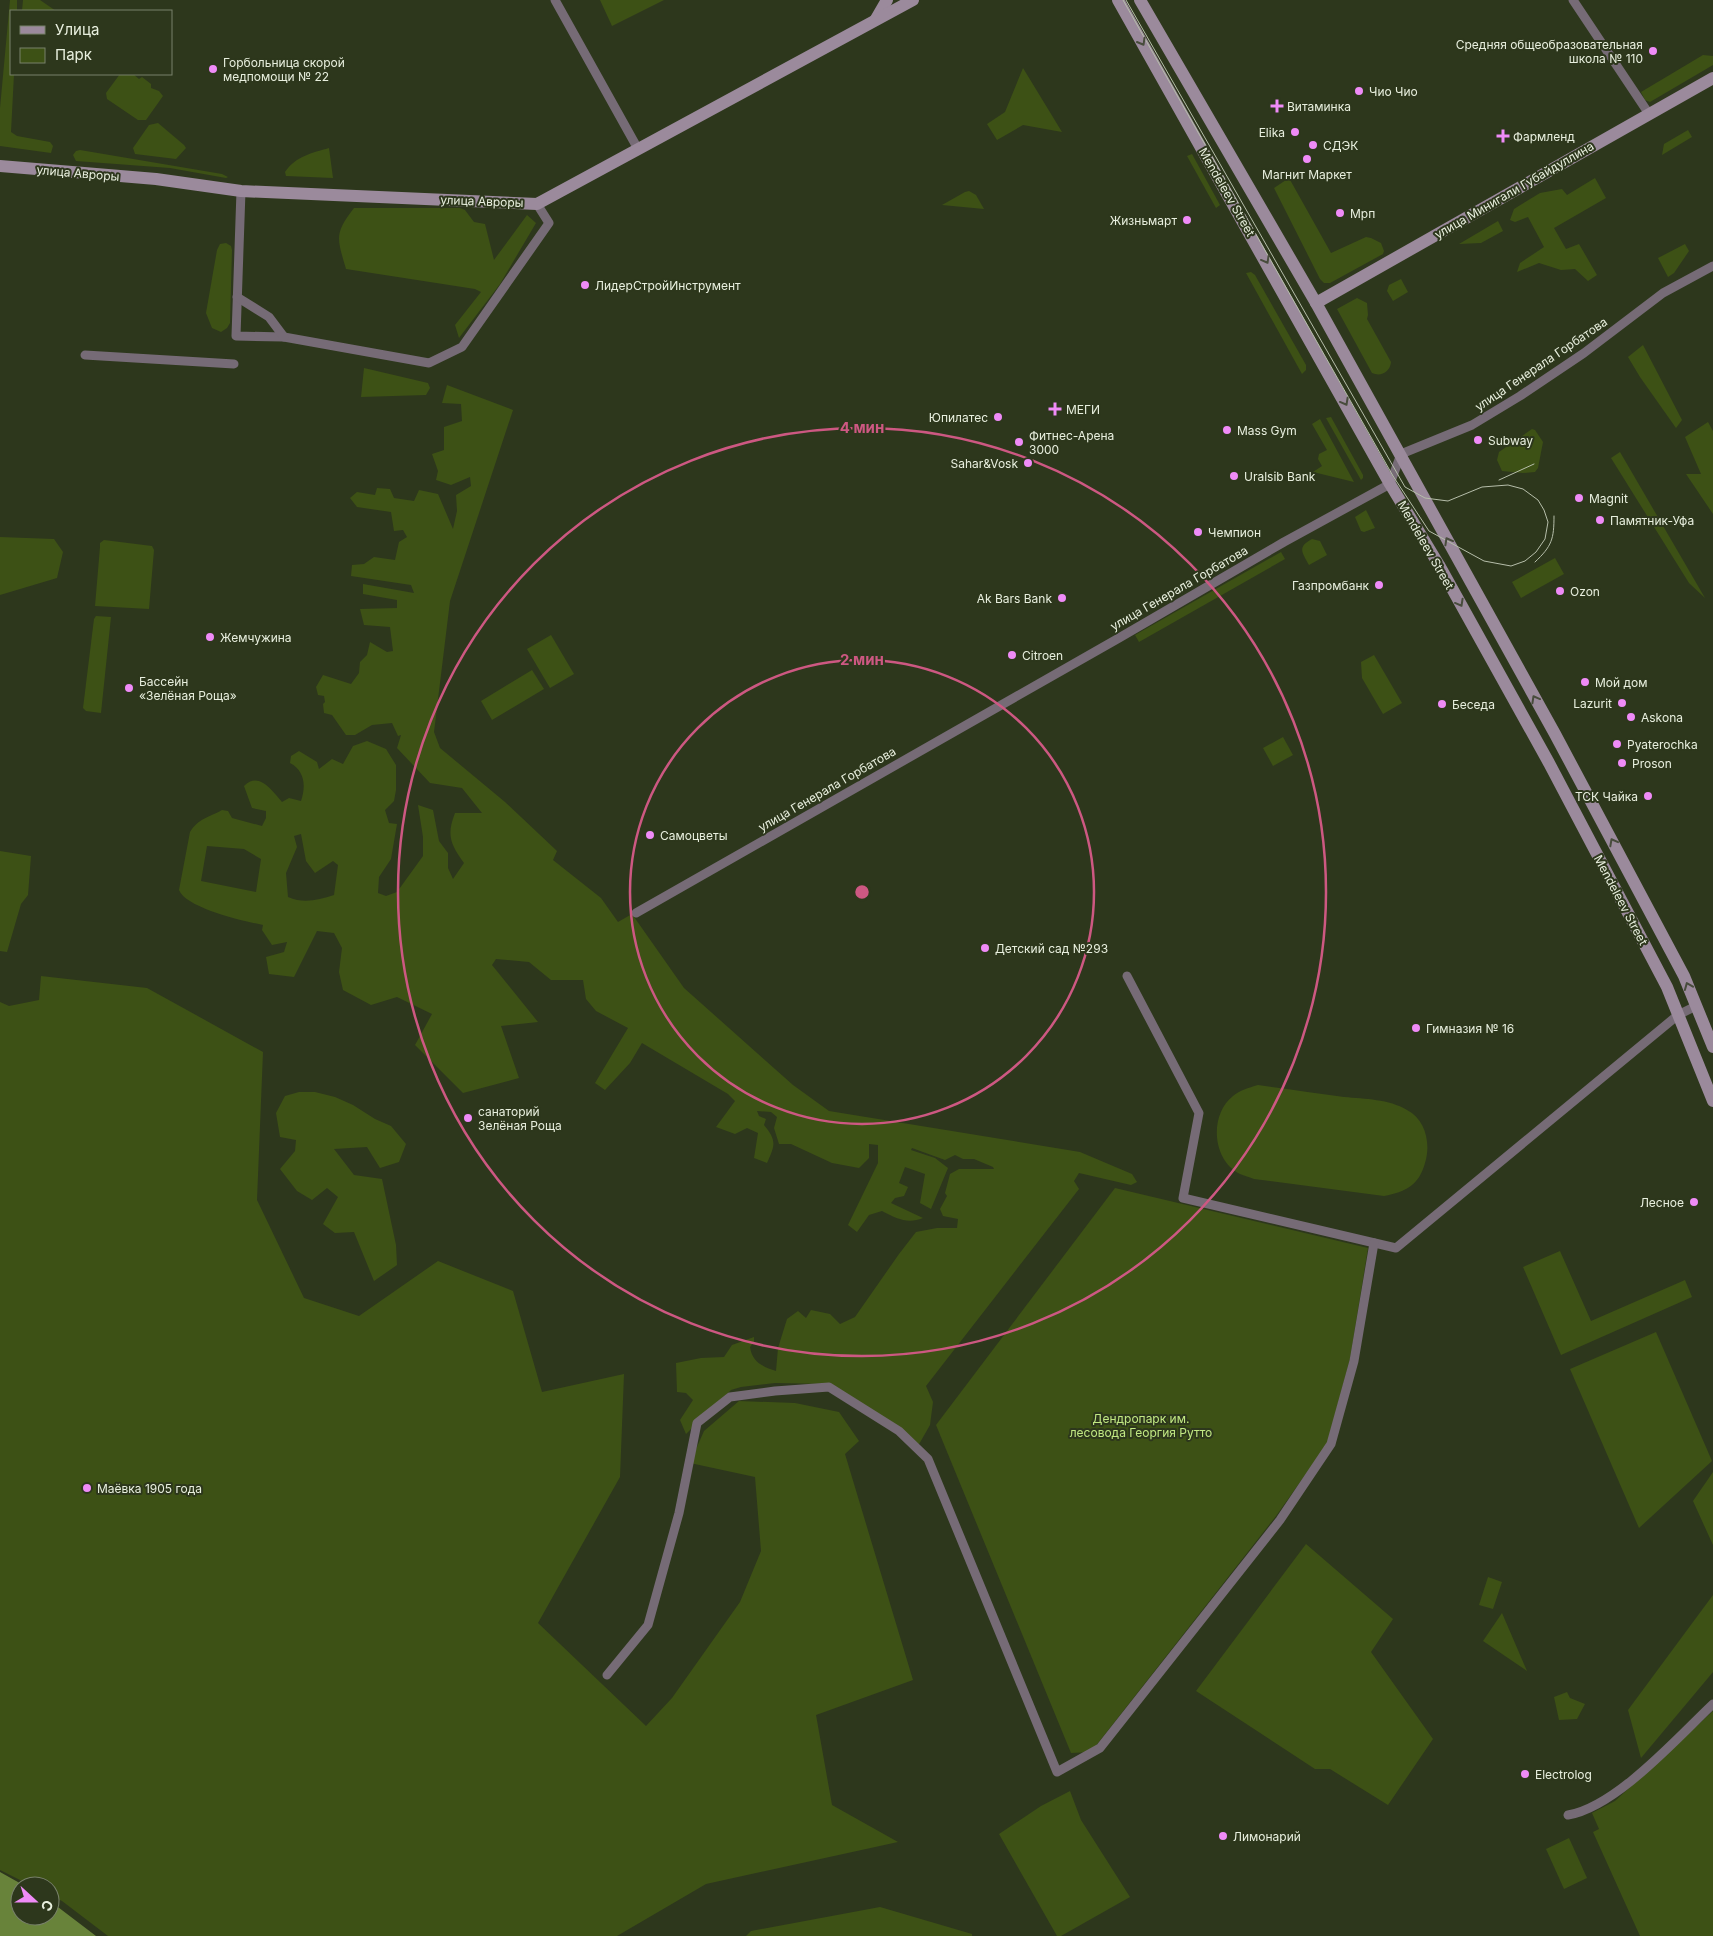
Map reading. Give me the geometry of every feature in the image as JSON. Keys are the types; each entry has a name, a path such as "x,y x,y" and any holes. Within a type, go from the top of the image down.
{"main road":[{"path":"875,21 887,0"},
{"name":"улица Авроры","path":"0,166 156,179 241,191 537,204 913,0"},
{"name":"Mendeleev Street","path":"1118,0 1390,484 1439,565 1549,764 1668,987 1713,1101"},
{"name":"Mendeleev Street","path":"1140,0 1316,303 1401,454 1684,976 1713,1047"},
{"name":"улица Минигали Губайдуллина","path":"1316,303 1713,78"}],"street":[{"path":"555,0 638,149"},
{"path":"1573,0 1649,114"},
{"path":"241,191 236,336 284,337 429,363 462,347 549,224 537,204"},
{"name":"улица Генерала Горбатова","path":"1401,454 1472,425 1520,396 1584,353 1663,293 1713,266"},
{"path":"237,297 269,318 284,337"},
{"path":"85,355 234,364"},
{"path":"1390,484 1401,454"},
{"name":"улица Генерала Горбатова","path":"636,913 1120,638 1284,542 1390,484"},
{"path":"1127,976 1200,1113 1184,1198 1396,1248 1678,1015 1696,1006"},
{"path":"607,1674 648,1625 679,1512 697,1423 730,1397 774,1391 829,1387 899,1431 928,1459 1057,1772 1078,1761 1100,1748 1280,1520 1331,1444 1354,1361 1374,1243"},
{"path":"1568,1815 1582,1811 1621,1789 1713,1704"}],"green space":[{"path":"10,0 17,0 17,10 10,10 10,75 14,75 11,132 17,136 50,142 53,146 51,153 0,146 0,108"},
{"path":"23,0 40,0 55,10 22,10"},
{"path":"600,0 664,0 612,26"},
{"path":"1703,55 1713,56 1713,65 1650,102 1645,100 1641,92"},
{"path":"1023,68 1062,132 1023,125 997,140 987,124 1005,112"},
{"path":"119,75 134,75 139,79 142,77 151,84 151,88 159,91 163,96 146,120 138,120 107,99 106,93"},
{"path":"158,123 186,148 176,159 135,154 133,148 149,125"},
{"path":"1688,130 1692,137 1662,155 1664,144"},
{"path":"329,148 333,178 286,176 285,172 294,162"},
{"path":"80,150 222,174 228,177 170,168 76,161 73,155 76,151"},
{"path":"1192,154 1220,205 1216,208 1187,156"},
{"path":"1289,178 1331,253 1366,237 1381,243 1384,251 1383,254 1330,283 1324,283 1320,279 1274,188"},
{"path":"1595,178 1606,198 1554,228 1566,249 1579,244 1597,275 1588,281 1575,269 1561,270 1539,263 1517,272 1520,263 1544,247 1528,217 1515,222 1510,220 1514,209 1540,193 1562,189 1567,195"},
{"path":"969,191 976,195 984,209 942,205 965,192"},
{"path":"354,208 460,208 465,210 474,222 485,224 494,260 527,215 536,223 500,284 459,338 455,325 481,292 475,289 346,269 339,237 343,224"},
{"path":"1498,221 1503,231 1481,243 1459,244"},
{"path":"226,243 231,246 232,250 230,323 221,332 212,328 206,313 217,250 220,244"},
{"path":"1685,244 1689,251 1674,273 1668,277 1658,258"},
{"path":"1251,272 1255,275 1306,365 1306,370 1302,374 1246,273"},
{"path":"1401,279 1408,292 1393,301 1387,291 1389,285"},
{"path":"1357,298 1367,303 1367,319 1391,362 1389,369 1382,374 1372,373 1337,309"},
{"path":"1643,345 1682,420 1676,428 1628,357"},
{"path":"364,368 428,383 430,388 426,395 361,397"},
{"path":"447,385 513,410 450,601 434,732 440,748 505,802 557,851 553,860 601,898 618,922 632,914 684,988 793,1085 829,1111 1080,1152 1132,1174 1137,1182 1131,1185 1079,1173 1074,1181 1079,1189 926,1386 933,1402 930,1425 918,1446 828,1384 775,1383 731,1390 686,1434 680,1420 693,1400 686,1393 677,1392 676,1363 701,1358 724,1357 732,1345 754,1337 754,1342 750,1347 753,1357 763,1366 776,1371 778,1348 787,1319 798,1311 806,1318 811,1310 830,1314 840,1324 855,1317 916,1232 937,1228 957,1228 958,1219 943,1216 940,1209 947,1196 945,1193 950,1174 959,1169 994,1169 993,1167 974,1159 963,1159 955,1155 945,1160 912,1148 911,1150 935,1158 948,1168 931,1209 920,1203 925,1174 905,1167 899,1183 908,1187 904,1196 895,1198 891,1203 923,1218 907,1221 882,1211 869,1215 857,1232 848,1225 878,1163 878,1145 869,1144 869,1158 859,1168 832,1163 791,1144 779,1144 774,1128 777,1117 771,1112 757,1111 759,1116 766,1119 764,1125 773,1139 773,1147 767,1163 754,1158 758,1133 747,1128 735,1134 716,1127 735,1101 728,1094 642,1043 630,1063 605,1090 595,1083 628,1028 596,1011 586,999 583,980 551,980 529,962 496,959 492,965 538,1022 501,1026 519,1078 463,1093 415,1045 432,1014 397,997 371,1005 343,990 339,972 342,948 334,933 317,931 294,977 269,974 266,957 284,952 287,942 272,945 262,930 263,925 229,917 203,908 184,897 179,890 190,832 200,821 222,810 228,811 232,818 262,826 266,818 266,811 252,808 244,786 250,782 260,782 270,788 282,802 289,798 301,801 304,790 303,779 299,770 290,763 291,756 299,751 317,762 319,769 332,759 343,764 353,746 367,741 386,749 396,765 394,801 385,810 389,823 397,824 391,859 379,877 378,893 386,896 397,892 423,856 423,837 418,805 433,810 439,841 448,853 448,868 453,879 464,863 451,840 452,821 455,813 482,813 462,788 430,783 397,748 401,735 398,736 392,723 372,725 355,735 346,735 332,715 324,713 324,696 318,695 316,687 323,675 351,684 359,673 360,662 367,655 370,642 387,652 393,651 390,627 364,625 360,609 397,608 397,600 363,594 363,584 414,593 411,585 351,576 352,565 364,564 374,557 395,560 399,542 407,537 403,530 394,531 391,512 357,507 350,498 357,492 375,495 377,488 390,489 394,498 414,501 419,490 438,494 453,529 457,511 456,495 471,486 470,477 451,485 436,480 438,471 432,454 444,450 444,427 462,421 461,404 442,403","holes":["301,834 306,861 315,873 333,861 338,865 334,895 305,901 288,897 286,873 297,847 294,836","207,846 244,849 261,859 256,892 201,881"]},
{"path":"1331,417 1363,475 1361,480 1326,418"},
{"path":"1320,419 1354,482 1313,472 1322,466 1318,459 1319,454 1327,450 1312,424"},
{"path":"1708,422 1713,431 1713,514 1686,474 1701,474 1685,437"},
{"path":"1532,429 1535,430 1543,442 1538,468 1535,472 1523,473 1502,471 1497,460 1499,452"},
{"path":"1620,452 1705,598 1689,583 1611,458"},
{"path":"1366,510 1375,528 1364,532 1361,531 1355,517"},
{"path":"0,537 54,539 63,552 57,578 0,595"},
{"path":"1312,539 1320,541 1327,555 1309,565 1302,550 1304,545"},
{"path":"104,540 152,546 154,550 149,609 95,606 100,543"},
{"path":"1281,552 1285,559 1139,642 1135,635"},
{"path":"1555,558 1564,574 1521,598 1512,582"},
{"path":"96,616 111,617 101,713 86,711 83,708 94,619"},
{"path":"551,635 574,674 550,688 527,649"},
{"path":"1374,655 1402,703 1383,714 1362,678 1361,662"},
{"path":"532,670 544,689 492,720 481,701"},
{"path":"1283,737 1293,755 1273,766 1263,748"},
{"path":"0,851 31,856 28,895 21,904 7,952 0,951"},
{"path":"41,976 147,988 263,1052 257,1200 304,1298 359,1316 438,1261 513,1291 542,1392 624,1374 620,1477 538,1623 646,1726 672,1698 740,1602 761,1551 755,1477 690,1463 704,1431 739,1401 795,1403 839,1412 859,1441 845,1454 913,1680 816,1715 832,1805 898,1842 706,1884 617,1936 108,1936 60,1900 60,1876 12,1876 0,1870 0,1002 9,1006 39,1000"},
{"path":"1258,1085 1377,1100 1400,1106 1407,1110 1423,1126 1427,1141 1427,1156 1419,1177 1405,1190 1384,1196 1254,1179 1240,1174 1224,1159 1219,1148 1217,1125 1225,1104 1233,1096"},
{"path":"299,1092 315,1092 335,1097 353,1105 375,1119 391,1126 406,1144 399,1162 380,1168 367,1147 334,1149 354,1175 382,1179 396,1245 397,1265 374,1281 354,1232 335,1233 323,1224 338,1197 327,1188 312,1200 297,1191 280,1169 295,1151 296,1140 280,1137 276,1113 285,1096"},
{"name":"Дендропарк им. лесовода Георгия Рутто","path":"1115,1188 1368,1248 1350,1359 1327,1444 1276,1516 1091,1752 1071,1753 936,1425"},
{"path":"1560,1251 1591,1321 1685,1280 1692,1297 1561,1355 1523,1267"},
{"path":"1656,1332 1712,1461 1639,1528 1570,1369"},
{"path":"1713,1472 1713,1545 1693,1501"},
{"path":"1306,1544 1393,1619 1371,1652 1433,1739 1388,1805 1330,1769 1315,1769 1196,1691"},
{"path":"1488,1577 1502,1582 1493,1609 1479,1605"},
{"path":"1713,1595 1713,1672 1641,1758 1628,1710"},
{"path":"1502,1613 1527,1671 1483,1641"},
{"path":"1567,1692 1570,1698 1585,1704 1577,1719 1559,1720 1554,1697"},
{"path":"1713,1711 1713,1936 1640,1936 1593,1832 1599,1829 1592,1813 1615,1801"},
{"path":"1070,1791 1081,1820 1130,1897 1061,1936 1057,1936 999,1834 1041,1806"},
{"path":"1569,1838 1587,1878 1564,1889 1546,1849"},
{"path":"880,1907 972,1934 972,1936 746,1936 751,1931"}],"shaded area":[{"path":"0,1872 10,1878 10,1926 60,1926 60,1909 96,1936 0,1936"}],"tram line":[{"path":"1123,0 1393,476 1429,531 1484,561 1511,566 1525,561 1536,552 1545,539 1548,522 1538,500 1523,489 1508,485 1482,487 1448,501 1425,498 1405,487 1126,0"},
{"path":"1499,480 1534,464"},
{"path":"1535,562 1551,542 1554,516"}],"place":[{"name":"Средняя общеобразовательная школа № 110","path":"1653,51"},
{"name":"Горбольница скорой медпомощи № 22","path":"213,69"},
{"name":"Чио Чио","path":"1359,91"},
{"name":"Витаминка","path":"1277,106"},
{"name":"Elika","path":"1295,132"},
{"name":"Фармленд","path":"1503,136"},
{"name":"СДЭК","path":"1313,145"},
{"name":"Магнит Маркет","path":"1307,159"},
{"name":"Мрп","path":"1340,213"},
{"name":"Жизньмарт","path":"1187,220"},
{"name":"ЛидерСтройИнструмент","path":"585,285"},
{"name":"МЕГИ","path":"1055,409"},
{"name":"Юпилатес","path":"998,417"},
{"name":"Mass Gym","path":"1227,430"},
{"name":"Subway","path":"1478,440"},
{"name":"Фитнес-Арена 3000","path":"1019,442"},
{"name":"Sahar&Vosk","path":"1028,463"},
{"name":"Uralsib Bank","path":"1234,476"},
{"name":"Magnit","path":"1579,498"},
{"name":"Памятник-Уфа","path":"1600,520"},
{"name":"Чемпион","path":"1198,532"},
{"name":"Газпромбанк","path":"1379,585"},
{"name":"Ozon","path":"1560,591"},
{"name":"Ak Bars Bank","path":"1062,598"},
{"name":"Жемчужина","path":"210,637"},
{"name":"Citroen","path":"1012,655"},
{"name":"Мой дом","path":"1585,682"},
{"name":"Бассейн «Зелёная Роща»","path":"129,688"},
{"name":"Lazurit","path":"1622,703"},
{"name":"Беседа","path":"1442,704"},
{"name":"Askona","path":"1631,717"},
{"name":"Pyaterochka","path":"1617,744"},
{"name":"Proson","path":"1622,763"},
{"name":"ТСК Чайка","path":"1648,796"},
{"name":"Самоцветы","path":"650,835"},
{"name":"Детский сад №293","path":"985,948"},
{"name":"Гимназия № 16","path":"1416,1028"},
{"name":"санаторий Зелёная Роща","path":"468,1118"},
{"name":"Лесное","path":"1694,1202"},
{"name":"Маёвка 1905 года","path":"87,1488"},
{"name":"Electrolog","path":"1525,1774"},
{"name":"Лимонарий","path":"1223,1836"}]}
